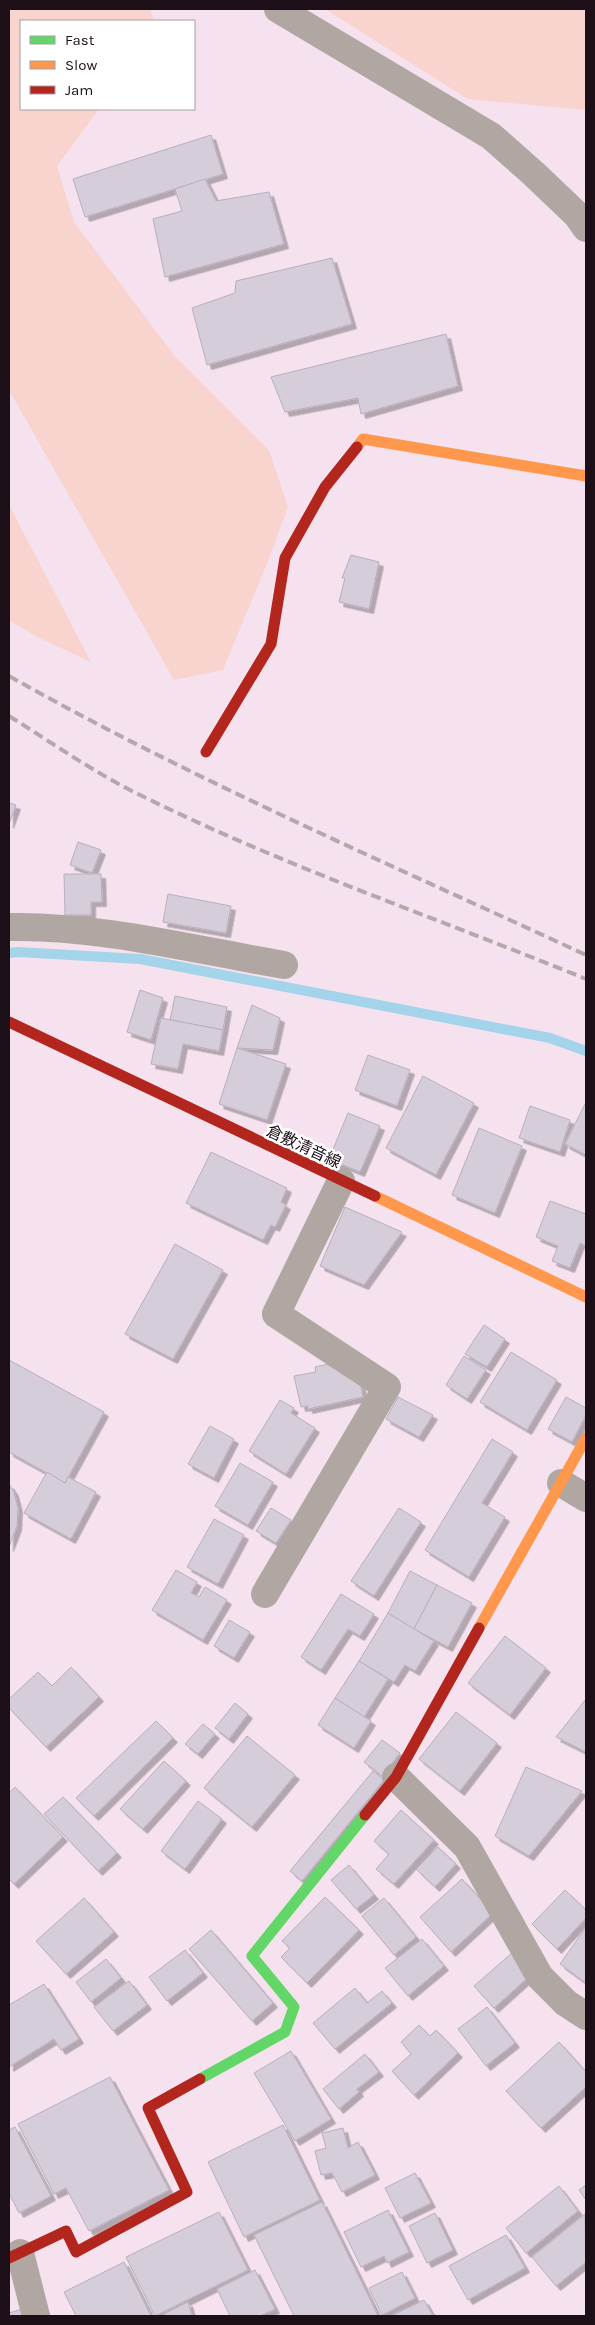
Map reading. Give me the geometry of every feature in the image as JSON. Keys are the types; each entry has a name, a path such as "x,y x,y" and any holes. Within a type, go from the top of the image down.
{"street":[{"path":"278,9 491,136 563,202 586,228"},
{"path":"206,752 271,644 284,558 325,487 363,439 586,476"},
{"path":"9,927 39,926 104,934 284,965"},
{"name":"倉敷清音線","path":"9,1022 586,1298"},
{"path":"265,1594 386,1387 276,1314 341,1181"},
{"path":"36,2316 14,2256 66,2231 76,2252 187,2192 148,2108 285,2032 294,2007 252,1956 396,1777 586,1438"},
{"path":"561,1483 586,1498"},
{"path":"396,1777 467,1847 540,1977 566,2003 586,2016"}],"shaded area":[{"path":"9,9 150,9 154,20 20,20 20,110 98,110 57,166 74,222 173,354 269,450 288,507 223,670 174,680 9,390"},
{"path":"325,9 586,9 586,110 468,99"},
{"path":"9,505 91,662 37,637 9,620"}],"building":[{"path":"211,135 223,174 85,217 73,179"},
{"path":"205,179 216,201 269,192 284,244 165,277 153,219 182,211 175,189"},
{"path":"332,258 352,324 207,365 192,308 235,293 236,281"},
{"path":"446,334 458,386 361,414 358,398 285,412 271,377"},
{"path":"351,555 379,562 369,609 339,602 345,578 342,578"},
{"path":"9,803 16,805 9,824"},
{"path":"78,842 101,850 92,873 70,865"},
{"path":"64,874 101,874 102,902 91,902 91,915 65,915"},
{"path":"168,894 231,906 226,933 163,922"},
{"path":"140,990 163,998 151,1040 127,1032"},
{"path":"175,996 227,1007 223,1030 170,1020"},
{"path":"252,1005 280,1018 273,1050 237,1048"},
{"path":"161,1018 223,1030 219,1051 183,1044 178,1069 151,1064"},
{"path":"237,1048 286,1064 267,1120 219,1104"},
{"path":"368,1055 410,1070 397,1106 355,1090"},
{"path":"423,1076 474,1103 436,1175 386,1148"},
{"path":"586,1102 586,1155 565,1144"},
{"path":"530,1106 570,1120 560,1152 519,1138"},
{"path":"348,1113 380,1126 360,1172 329,1159"},
{"path":"479,1128 522,1146 495,1213 452,1195"},
{"path":"211,1152 287,1188 281,1202 286,1205 275,1227 271,1225 263,1240 186,1203"},
{"path":"550,1201 586,1214 586,1246 580,1243 570,1268 552,1261 558,1246 536,1237"},
{"path":"345,1207 402,1232 364,1285 320,1266"},
{"path":"175,1244 223,1270 173,1359 125,1334"},
{"path":"484,1325 505,1339 487,1367 465,1354"},
{"path":"511,1352 557,1380 527,1430 480,1402"},
{"path":"464,1356 486,1370 467,1399 446,1385"},
{"path":"9,1360 104,1412 65,1483 9,1452"},
{"path":"337,1362 358,1371 363,1397 308,1409 308,1406 301,1407 294,1376 316,1372 315,1367"},
{"path":"398,1397 433,1415 419,1437 386,1419"},
{"path":"566,1397 586,1408 586,1415 572,1442 548,1429"},
{"path":"280,1400 294,1408 291,1413 315,1428 286,1474 249,1451"},
{"path":"210,1426 234,1439 214,1478 188,1464"},
{"path":"492,1439 513,1452 482,1503 505,1517 469,1577 425,1550"},
{"path":"240,1463 273,1482 248,1525 215,1506"},
{"path":"47,1472 65,1483 68,1477 96,1492 71,1539 24,1513"},
{"path":"9,1484 14,1492 18,1508 17,1526 9,1547"},
{"path":"271,1508 291,1520 276,1543 256,1531"},
{"path":"399,1508 421,1522 374,1596 351,1581"},
{"path":"214,1519 244,1535 218,1584 187,1567"},
{"path":"176,1570 197,1582 191,1593 199,1597 205,1587 227,1600 203,1640 152,1610"},
{"path":"410,1571 437,1585 414,1629 388,1613"},
{"path":"437,1585 472,1603 448,1647 414,1629"},
{"path":"341,1594 374,1614 360,1636 348,1629 321,1670 301,1657"},
{"path":"388,1613 434,1641 415,1671 405,1665 394,1682 359,1661"},
{"path":"229,1620 250,1632 234,1658 214,1646"},
{"path":"505,1636 546,1668 510,1715 468,1683"},
{"path":"359,1661 388,1679 364,1717 335,1698"},
{"path":"71,1667 99,1697 46,1747 9,1708 9,1699 38,1672 52,1686"},
{"path":"335,1698 371,1721 354,1748 318,1725"},
{"path":"586,1699 586,1752 556,1737"},
{"path":"235,1703 248,1714 229,1739 215,1728"},
{"path":"456,1712 497,1743 460,1791 419,1759"},
{"path":"156,1721 173,1738 94,1816 76,1798"},
{"path":"203,1724 215,1734 198,1754 185,1744"},
{"path":"247,1736 295,1775 252,1827 204,1788"},
{"path":"382,1740 400,1753 382,1776 364,1762"},
{"path":"164,1761 186,1781 143,1829 120,1809"},
{"path":"526,1767 582,1791 529,1856 495,1836"},
{"path":"373,1771 384,1780 302,1881 290,1871"},
{"path":"15,1787 63,1837 14,1884 9,1879 9,1793"},
{"path":"63,1797 117,1853 98,1871 44,1814"},
{"path":"198,1801 222,1819 185,1869 161,1851"},
{"path":"401,1810 434,1840 394,1884 376,1869 389,1854 374,1841"},
{"path":"438,1847 456,1864 435,1887 416,1869"},
{"path":"349,1865 374,1895 356,1909 331,1880"},
{"path":"462,1879 493,1913 451,1952 420,1917"},
{"path":"565,1890 586,1910 586,1918 557,1949 532,1924"},
{"path":"325,1897 359,1930 307,1983 281,1957 290,1948 282,1941"},
{"path":"84,1898 114,1932 66,1974 36,1941"},
{"path":"384,1898 416,1937 394,1955 362,1916"},
{"path":"586,1927 586,1983 560,1964"},
{"path":"211,1930 273,2003 252,2021 189,1949"},
{"path":"422,1939 444,1966 408,1996 385,1968"},
{"path":"185,1950 203,1973 167,2001 149,1977"},
{"path":"513,1952 533,1973 494,2008 474,1986"},
{"path":"106,1959 121,1978 91,2002 76,1982"},
{"path":"129,1981 147,2005 113,2031 94,2007"},
{"path":"44,1984 79,2039 61,2050 54,2039 9,2067 9,2005"},
{"path":"355,1988 367,2003 382,1991 392,2003 335,2049 313,2023"},
{"path":"487,2007 515,2043 486,2066 458,2029"},
{"path":"419,2025 430,2036 436,2030 458,2053 414,2095 392,2071 411,2054 401,2042"},
{"path":"559,2042 586,2072 586,2087 541,2128 506,2091"},
{"path":"291,2051 331,2119 295,2141 254,2073"},
{"path":"365,2054 379,2072 357,2089 359,2092 339,2109 323,2089"},
{"path":"110,2077 169,2190 89,2231 66,2188 54,2194 18,2124"},
{"path":"283,2125 320,2200 244,2237 208,2162"},
{"path":"15,2127 51,2196 19,2213 9,2193 9,2130"},
{"path":"343,2128 348,2148 358,2142 375,2175 342,2192 332,2173 321,2175 315,2151 326,2148 322,2133"},
{"path":"415,2173 431,2203 400,2218 385,2188"},
{"path":"586,2185 586,2200 579,2190"},
{"path":"559,2186 578,2211 526,2253 506,2228"},
{"path":"322,2202 378,2316 294,2316 254,2235"},
{"path":"388,2210 409,2252 387,2263 384,2256 361,2267 344,2232"},
{"path":"219,2212 248,2270 155,2316 126,2257"},
{"path":"435,2213 453,2250 427,2263 409,2226"},
{"path":"585,2214 586,2262 556,2286 532,2257"},
{"path":"506,2235 525,2268 468,2300 449,2266"},
{"path":"124,2262 151,2316 76,2316 64,2292"},
{"path":"255,2270 275,2309 260,2316 230,2316 217,2289"},
{"path":"402,2272 415,2298 382,2315 369,2288"},
{"path":"424,2300 433,2316 391,2316"},
{"path":"188,2302 192,2316 165,2316 164,2314"},
{"path":"22,2309 24,2316 9,2316 9,2313"}],"waterway":[{"path":"9,953 140,959 550,1038 586,1051"}],"railway":[{"path":"9,676 222,787 586,955"},
{"path":"9,716 105,776 193,820 304,868 586,979"}],"traffic: fast":[{"path":"200,2079 285,2032 294,2007 252,1956 365,1815"}],"traffic: slow":[{"path":"357,447 363,439 586,476"},
{"path":"375,1196 586,1297"},
{"path":"479,1628 586,1438"}],"traffic: jam":[{"path":"206,752 271,644 285,558 325,487 357,447"},
{"path":"9,1022 375,1196"},
{"path":"365,1815 396,1777 479,1628"},
{"path":"9,2258 66,2231 76,2252 187,2192 148,2108 200,2079"}]}
